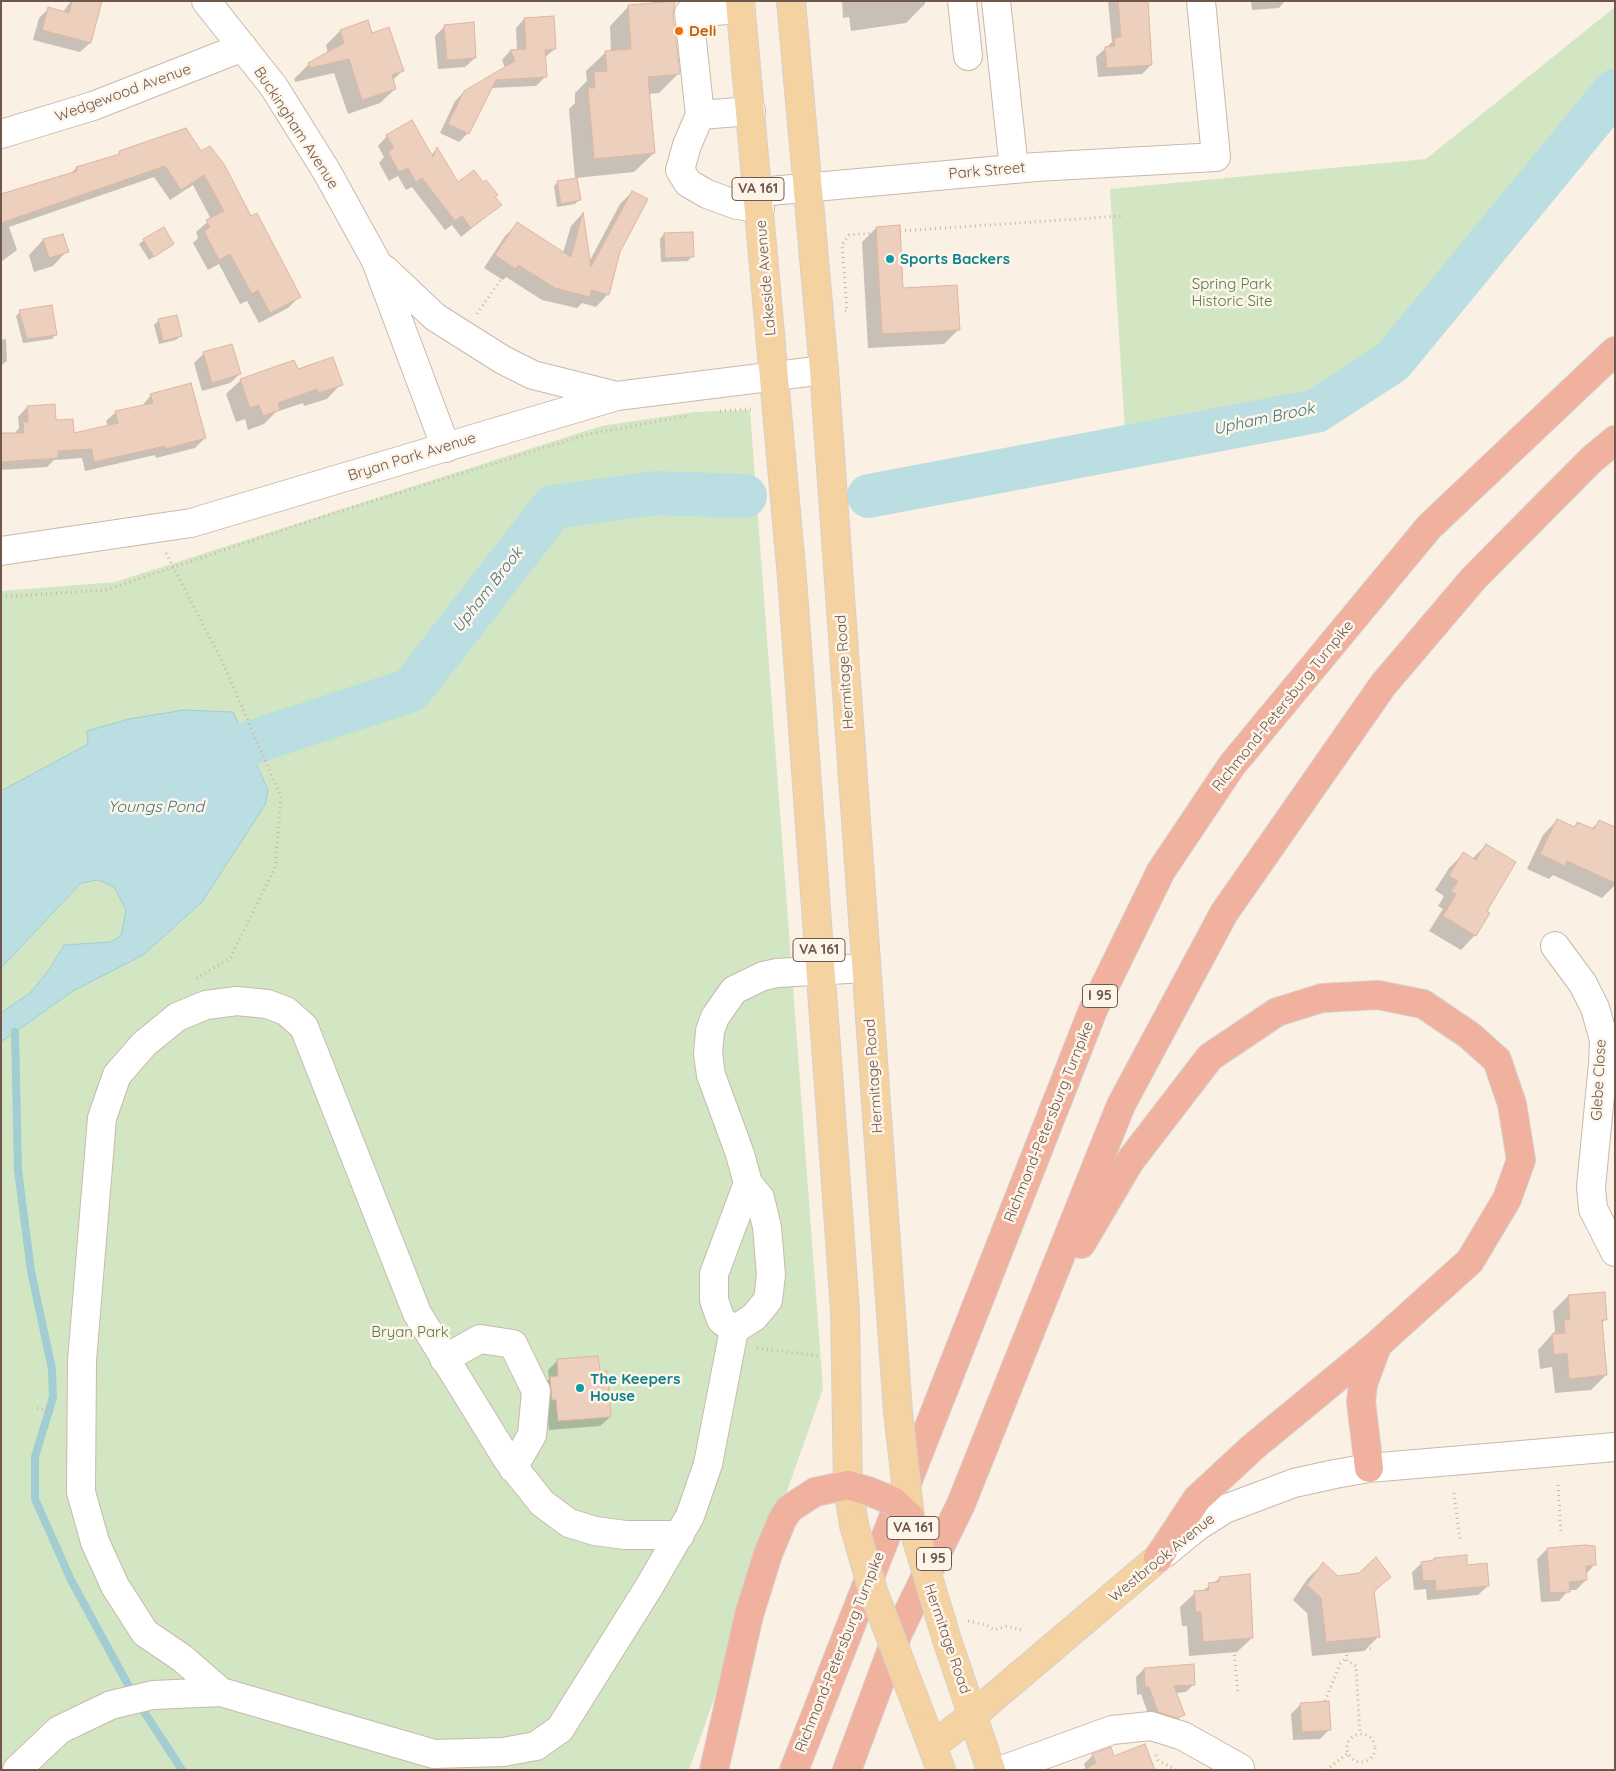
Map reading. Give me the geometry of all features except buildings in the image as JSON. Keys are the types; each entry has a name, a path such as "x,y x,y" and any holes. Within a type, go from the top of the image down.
{"highway":[{"name":"Richmond-Petersburg Turnpike","path":"794,1770 1093,1010 1161,871 1232,765 1429,527 1615,351"},
{"name":"I 95","path":"847,1770 898,1633 961,1504 1121,1105 1224,912 1383,685 1474,578 1592,460 1615,440"},
{"path":"1023,1348 1095,1218 1130,1161 1210,1057 1276,1012 1322,998 1378,995 1423,1004 1469,1035 1496,1060 1512,1104 1521,1160 1507,1199 1470,1261 1378,1344 1253,1447 1197,1499 1158,1558"},
{"path":"1369,1468 1361,1402 1363,1384 1378,1344"},
{"path":"714,1770 749,1615 776,1532 789,1509 814,1492 858,1488 892,1501 910,1517"}],"main road":[{"name":"VA 161","path":"791,1 824,370"},
{"name":"Lakeside Avenue","path":"741,5 775,376"},
{"name":"Hermitage Road","path":"824,370 898,1412 910,1517 929,1586 956,1630 973,1715 991,1770"},
{"name":"VA 161","path":"775,376 858,1488 854,1525 873,1591 936,1758"},
{"name":"Westbrook Avenue","path":"936,1758 973,1715 1158,1558"}],"street":[{"name":"Buckingham Avenue","path":"206,1 274,87 317,156 376,261 446,448"},
{"path":"962,1 968,56"},
{"path":"996,1 1014,169"},
{"name":"Park Street","path":"700,115 687,145 680,170 688,183 707,194 729,202 759,200 807,188 1014,169 1216,157 1201,1"},
{"path":"741,5 688,7 700,115 751,111"},
{"name":"Wedgewood Avenue","path":"1,134 93,106 244,47"},
{"name":"Buckingham Avenue","path":"376,261 435,317 503,360 533,375 617,396"},
{"name":"Bryan Park Avenue","path":"1,551 191,523 617,396 824,370"},
{"name":"Glebe Close","path":"1555,946 1584,984 1595,1008 1604,1040 1591,1187 1593,1209 1615,1252"},
{"path":"17,1770 59,1730 111,1705 153,1695 221,1692 434,1754 503,1752 536,1746 560,1729 690,1516 708,1464 734,1330 754,1317 768,1300 771,1275 767,1227 760,1198 748,1183 740,1154 711,1075 708,1054 710,1031 723,1002 734,990 749,981 777,973 866,968"},
{"path":"221,1692 182,1658 145,1633 115,1586 95,1542 81,1492 82,1361 102,1118 116,1075 144,1044 177,1017 206,1005 237,1001 267,1004 286,1011 304,1027 417,1313 513,1468 542,1503 569,1523 595,1531 625,1535 680,1535"},
{"path":"734,1330 720,1320 714,1300 714,1274 748,1183"},
{"path":"444,1359 480,1339 513,1344 536,1391 532,1435 513,1468"},
{"name":"Westbrook Avenue","path":"1158,1558 1198,1526 1225,1508 1294,1483 1369,1468 1615,1447"},
{"path":"1002,1770 1112,1730 1151,1726 1182,1736 1240,1768"}],"path":[{"path":"900,231 1121,216"},
{"path":"848,311 842,245 849,235 876,233"},
{"path":"476,316 511,265"},
{"path":"719,412 757,408"},
{"path":"1,597 106,590 343,510 589,434 690,415"},
{"path":"153,528 222,661 281,797 275,868 230,958 188,984"},
{"path":"755,1347 821,1356"},
{"path":"37,1408 56,1413"},
{"path":"1558,1485 1561,1533"},
{"path":"1454,1493 1460,1542"},
{"path":"956,1630 986,1625 996,1630 1007,1626 1021,1630"},
{"path":"1233,1640 1238,1694"},
{"path":"1320,1652 1374,1648"},
{"path":"1346,1650 1347,1661 1356,1666 1360,1734"},
{"path":"1326,1701 1340,1664 1347,1658"},
{"path":"1360,1734 1368,1736 1374,1742 1375,1747 1372,1756 1364,1761 1354,1760 1348,1753 1349,1740 1360,1734"},
{"path":"1326,1770 1348,1753"}],"green space":[{"name":"Spring Park Historic Site","path":"1615,7 1615,102 1562,153 1527,181 1492,239 1395,370 1354,386 1267,403 1188,415 1125,432 1110,189 1426,159"},
{"name":"Bryan Park","path":"750,410 823,1389 689,1770 1,1770 1,591 115,582 601,426 694,412"}],"water":[{"name":"Youngs Pond","path":"184,710 233,712 268,790 265,805 202,902 143,955 73,991 1,1042 1,1013 30,993 49,970 64,945 110,942 121,936 126,910 114,887 98,880 81,883 1,968 1,791 88,744 87,731 129,719"}],"waterway":[{"name":"Upham Brook","path":"869,496 1316,411 1392,362 1615,91"},
{"name":"Upham Brook","path":"247,744 411,690 553,507 656,493 745,496"},
{"path":"15,1032 18,1170 31,1271 52,1369 53,1397 35,1457 35,1499 71,1580 133,1694"},
{"path":"139,1704 182,1770"}],"place":[{"name":"Deli","path":"679,31"},
{"name":"Sports Backers","path":"890,259"},
{"name":"The Keepers House","path":"580,1388"}]}
